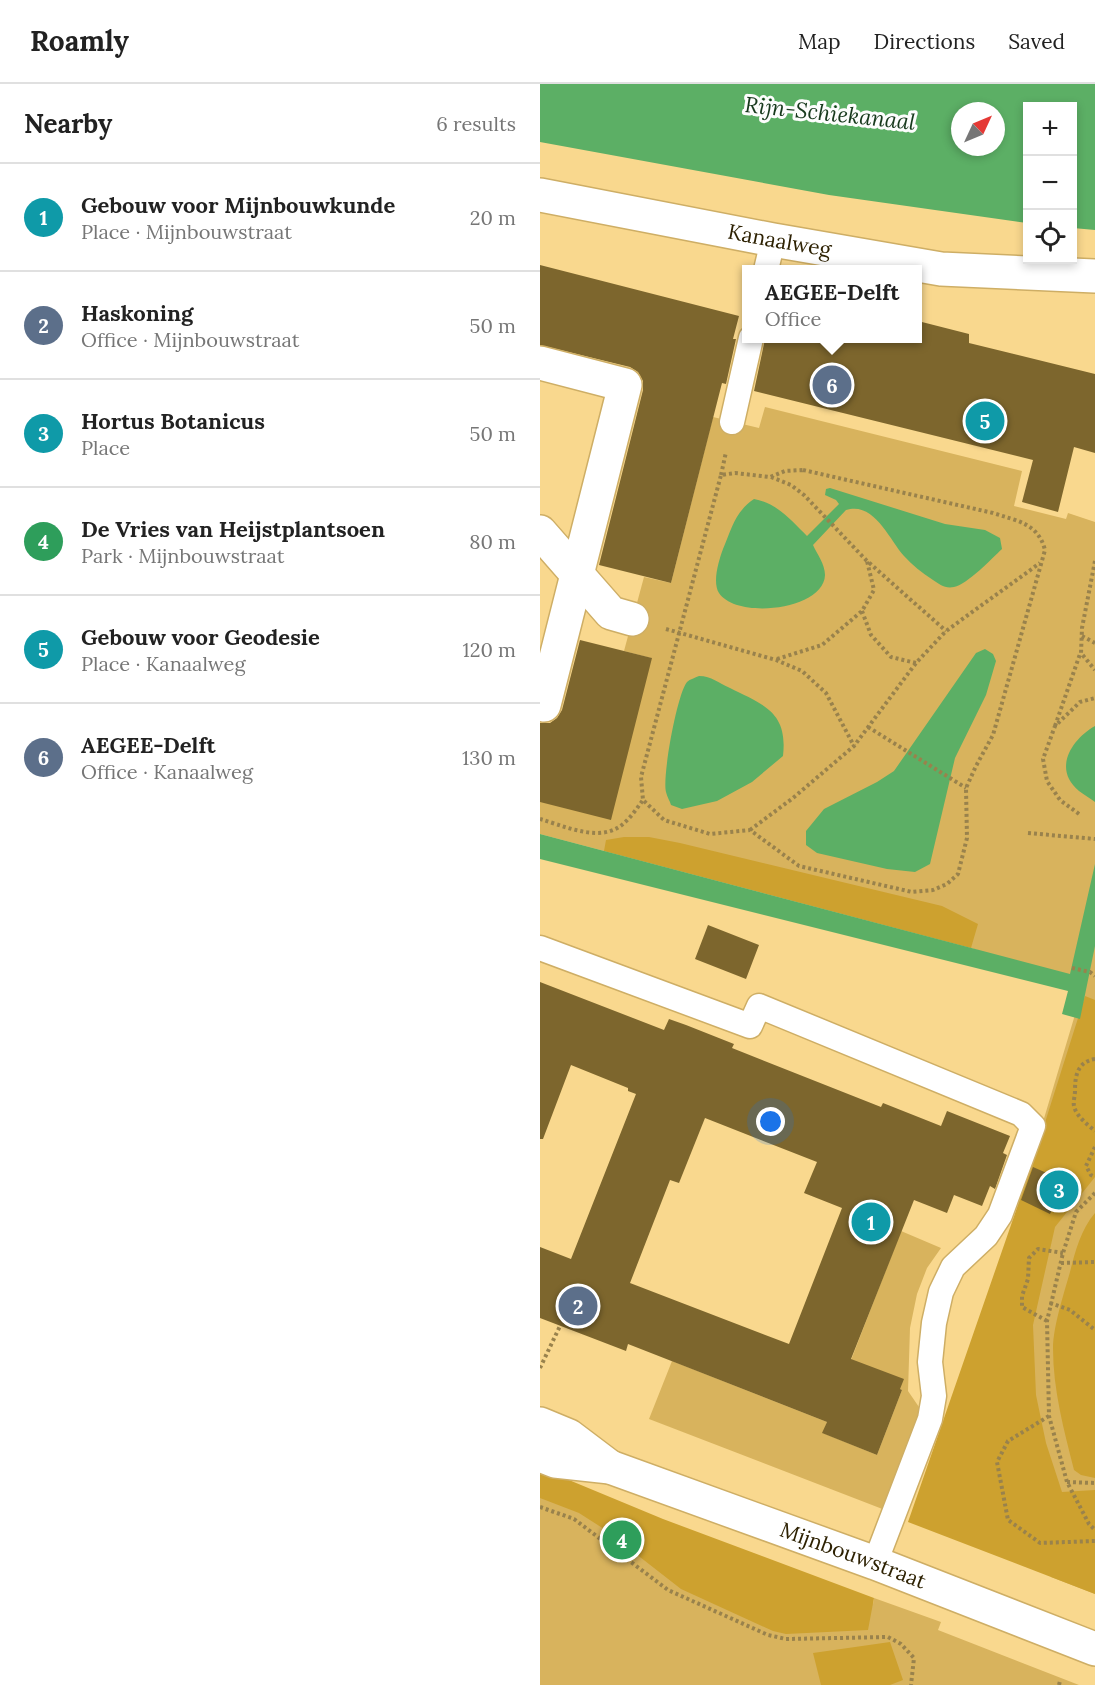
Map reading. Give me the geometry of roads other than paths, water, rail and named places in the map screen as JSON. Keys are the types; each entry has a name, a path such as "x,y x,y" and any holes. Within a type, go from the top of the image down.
{"street":[{"name":"Kanaalweg","path":"540,195 769,255 892,265"},
{"name":"Kanaalweg","path":"922,267 1095,276"},
{"path":"540,363 625,385 544,705 540,704"},
{"path":"540,532 611,613 647,623"},
{"name":"Mijnbouwstraat","path":"540,1424 569,1436 610,1467"},
{"name":"Mijnbouwstraat","path":"540,1455 555,1461 610,1467 875,1563 1095,1649"}],"lane":[{"path":"732,422 750,343"},
{"path":"540,948 750,1026 759,1006 1021,1114 1033,1126 1000,1215 986,1236 953,1267 941,1292 934,1323 930,1362 934,1396 930,1419 875,1563"}],"water":[{"name":"Rijn-Schiekanaal","path":"540,84 1095,84 1095,230 1077,228 1077,102 1023,102 1023,222 829,195 540,142"},
{"path":"830,488 945,524 985,530 1000,538 1002,549 960,585 945,587 910,563 873,516 856,509 846,510 813,545 825,575 821,587 811,596 796,603 760,608 729,601 719,593 716,577 721,554 742,509 754,499 770,504 807,536 839,504 825,495 826,489"},
{"path":"985,649 993,654 996,661 986,695 955,758 930,864 915,872 887,869 817,853 806,845 806,831 824,809 894,771 976,653"},
{"path":"699,676 715,680 763,705 771,712 782,729 783,756 752,782 717,801 682,809 671,805 666,792 668,754 683,690 688,681"},
{"path":"1095,726 1095,802 1071,782 1066,764 1073,746"},
{"path":"540,834 1070,974 1095,864 1095,946 1080,1019 1062,1014 1068,991 540,859"}],"place":[{"name":"AEGEE-Delft","path":"832,385"},
{"name":"Gebouw voor Geodesie","path":"985,421"},
{"name":"Hortus Botanicus","path":"1059,1190"},
{"name":"Gebouw voor Mijnbouwkunde","path":"871,1222"},
{"name":"Haskoning","path":"578,1306"},
{"name":"De Vries van Heijstplantsoen","path":"622,1540"}]}
